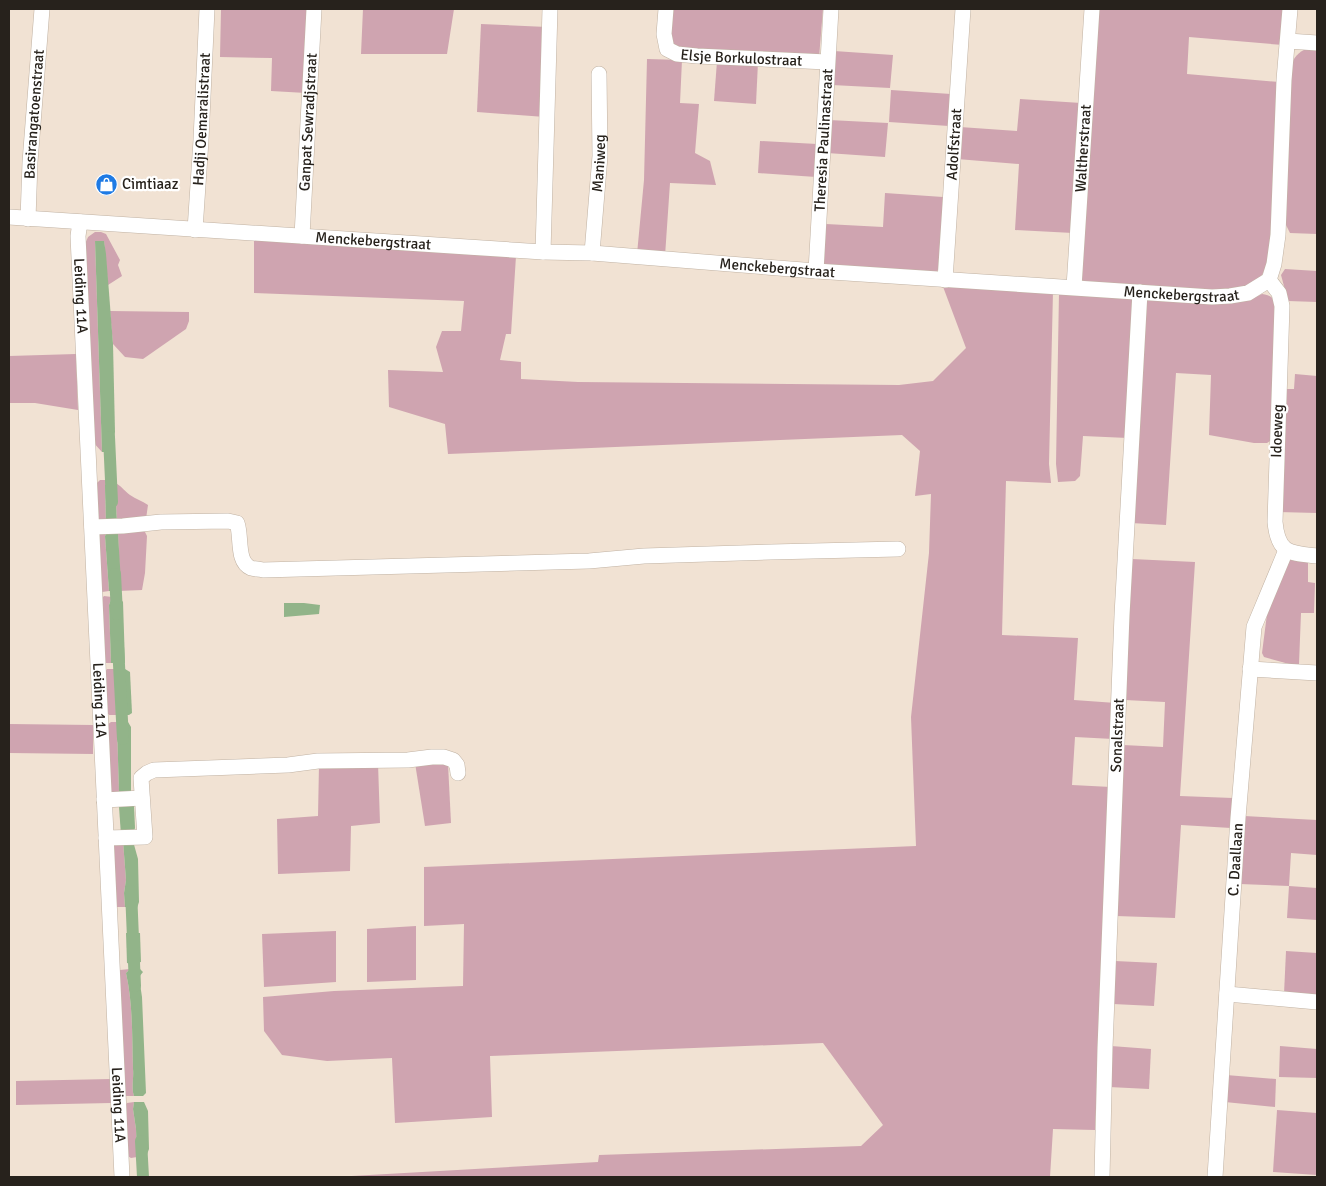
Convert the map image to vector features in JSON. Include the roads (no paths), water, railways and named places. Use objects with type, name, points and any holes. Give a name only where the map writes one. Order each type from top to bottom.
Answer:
[{"type":"street","name":"Basirangatoenstraat","points":[[28,218],[30,162],[42,9]]},
{"type":"street","name":"Hadji Oemaralistraat","points":[[195,230],[207,9]]},
{"type":"street","name":"Ganpat Sewradjstraat","points":[[302,236],[314,9]]},
{"type":"street","points":[[544,252],[550,9]]},
{"type":"street","name":"Elsje Borkulostraat","points":[[666,9],[664,34],[667,49],[677,54],[827,62]]},
{"type":"street","name":"Theresia Paulinastraat","points":[[816,271],[831,9]]},
{"type":"street","name":"Adolfstraat","points":[[945,280],[963,9]]},
{"type":"street","name":"Waltherstraat","points":[[1074,287],[1092,9]]},
{"type":"street","points":[[1269,280],[1274,264],[1278,235],[1290,9]]},
{"type":"street","points":[[1288,41],[1317,43]]},
{"type":"street","name":"Maniweg","points":[[592,253],[600,156],[599,74]]},
{"type":"street","name":"Menckebergstraat","points":[[9,217],[544,252],[592,253],[816,271],[1212,297],[1248,293],[1269,280]]},
{"type":"street","name":"Leiding 11A","points":[[80,222],[78,236],[110,838],[122,1177]]},
{"type":"street","name":"Idoeweg","points":[[1269,280],[1278,293],[1282,306],[1275,522],[1278,540],[1286,550]]},
{"type":"street","name":"Sonalstraat","points":[[1102,1177],[1105,1048],[1122,615],[1140,292]]},
{"type":"street","points":[[94,527],[161,522],[228,521],[237,523],[240,552],[244,563],[251,568],[263,570],[589,561],[644,556],[898,549]]},
{"type":"street","points":[[1286,550],[1297,554],[1317,556]]},
{"type":"street","name":"C. Daallaan","points":[[1215,1177],[1238,818],[1254,627],[1286,550]]},
{"type":"street","points":[[1250,669],[1317,673]]},
{"type":"street","points":[[110,838],[145,837],[136,798],[141,778],[154,770],[288,765],[318,761],[408,760],[444,757],[453,760],[457,765],[458,772]]},
{"type":"street","points":[[107,800],[136,798]]},
{"type":"street","points":[[1227,994],[1317,1002]]},
{"type":"waterway","points":[[109,437],[112,502]]},
{"type":"waterway","points":[[115,574],[117,614]]},
{"type":"waterway","points":[[118,646],[123,739]]},
{"type":"waterway","points":[[131,891],[135,986]]},
{"type":"waterway","points":[[141,1141],[143,1177]]},
{"type":"place","name":"Cimtiaaz","points":[[106,184]]}]
